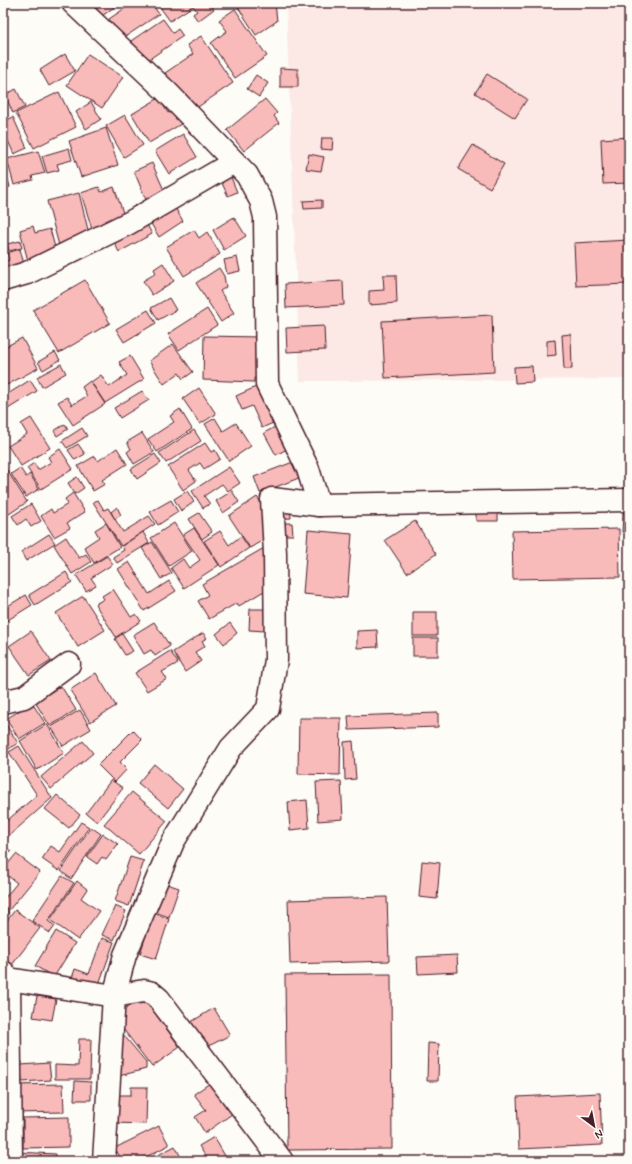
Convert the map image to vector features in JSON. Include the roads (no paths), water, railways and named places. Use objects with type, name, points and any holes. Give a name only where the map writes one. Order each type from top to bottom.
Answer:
[{"type":"street","points":[[73,3],[166,91],[247,175],[261,201],[264,217],[267,384],[308,469],[319,505]]},
{"type":"street","points":[[3,280],[27,273],[129,223],[234,162]]},
{"type":"street","points":[[104,1161],[114,996],[125,955],[173,842],[231,748],[268,709],[276,660],[275,553],[272,499],[319,505],[629,500]]},
{"type":"street","points":[[3,702],[24,697],[69,664]]},
{"type":"street","points":[[11,1161],[6,975],[114,996],[144,991],[152,993],[159,999],[282,1161]]}]
